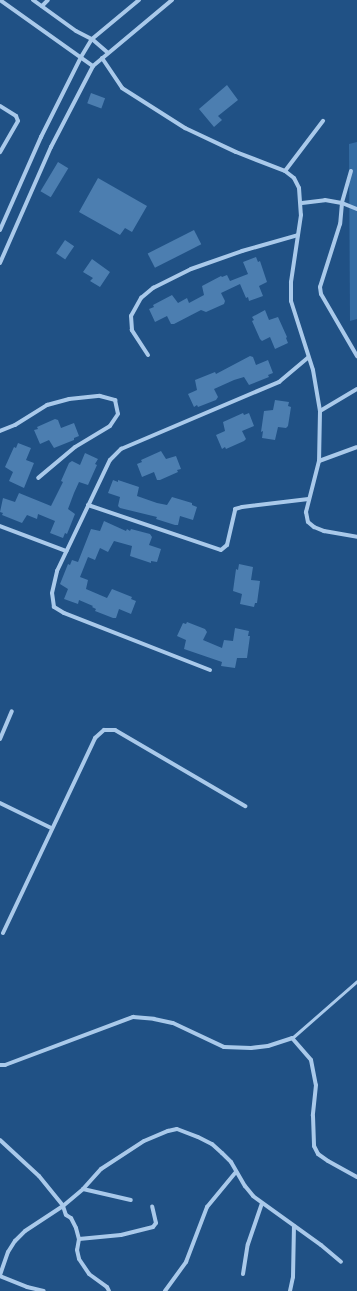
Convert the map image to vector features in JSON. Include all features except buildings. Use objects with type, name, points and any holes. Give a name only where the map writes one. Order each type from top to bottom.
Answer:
[{"type":"street","points":[[0,0],[93,66]]},
{"type":"street","points":[[33,0],[76,31],[92,39],[108,53]]},
{"type":"street","points":[[42,6],[48,0]]},
{"type":"street","points":[[0,230],[41,137],[81,57],[92,39],[139,0]]},
{"type":"street","points":[[0,263],[51,147],[93,66],[172,0]]},
{"type":"street","points":[[102,58],[122,88],[185,128],[236,152],[285,171],[294,178],[299,188],[302,203],[291,282],[291,302],[313,370],[320,411],[319,461],[306,512],[308,522],[314,527],[324,531],[357,537]]},
{"type":"street","points":[[0,106],[16,116],[18,122],[0,152]]},
{"type":"street","points":[[285,171],[323,121]]},
{"type":"street","points":[[352,171],[342,203],[340,224],[320,287],[321,294],[357,356]]},
{"type":"street","points":[[302,203],[324,200],[342,203],[357,209]]},
{"type":"street","points":[[148,355],[132,330],[131,316],[141,298],[153,288],[191,269],[242,251],[298,234]]},
{"type":"street","points":[[210,670],[64,613],[54,607],[52,592],[57,571],[110,460],[121,449],[279,382],[308,358]]},
{"type":"street","points":[[320,411],[357,389]]},
{"type":"street","points":[[0,431],[15,425],[47,405],[69,399],[100,396],[115,400],[118,414],[110,426],[75,447],[38,478]]},
{"type":"street","points":[[319,461],[357,446]]},
{"type":"street","points":[[88,505],[221,550],[227,545],[235,509],[242,506],[310,499]]},
{"type":"street","points":[[0,526],[66,551]]},
{"type":"street","points":[[0,739],[12,711]]},
{"type":"street","points":[[3,933],[51,828],[95,738],[104,730],[115,730],[244,806]]},
{"type":"street","points":[[0,803],[51,828]]},
{"type":"street","points":[[0,1065],[5,1065],[133,1017],[154,1018],[173,1023],[224,1047],[251,1048],[268,1046],[292,1038],[312,1060],[316,1085],[313,1116],[314,1146],[318,1154],[357,1177]]},
{"type":"street","points":[[44,1291],[27,1287],[0,1276],[8,1252],[15,1241],[25,1231],[63,1206],[83,1189],[101,1169],[144,1141],[177,1129],[186,1131],[212,1144],[231,1162],[245,1186],[262,1203],[341,1262]]},
{"type":"street","points":[[0,1140],[39,1176],[63,1206],[66,1214],[76,1228],[79,1239],[77,1250],[79,1259],[89,1274],[107,1287],[109,1291]]},
{"type":"street","points":[[165,1291],[186,1262],[207,1207],[236,1172]]},
{"type":"street","points":[[83,1189],[131,1200]]},
{"type":"street","points":[[243,1274],[248,1244],[262,1203]]},
{"type":"street","points":[[79,1239],[121,1234],[153,1227],[156,1224],[152,1206]]},
{"type":"street","points":[[290,1291],[293,1277],[294,1226]]},
{"type":"lane","points":[[292,1038],[357,982]]},
{"type":"shaded area","points":[[357,142],[357,319],[350,321],[349,144]]}]
